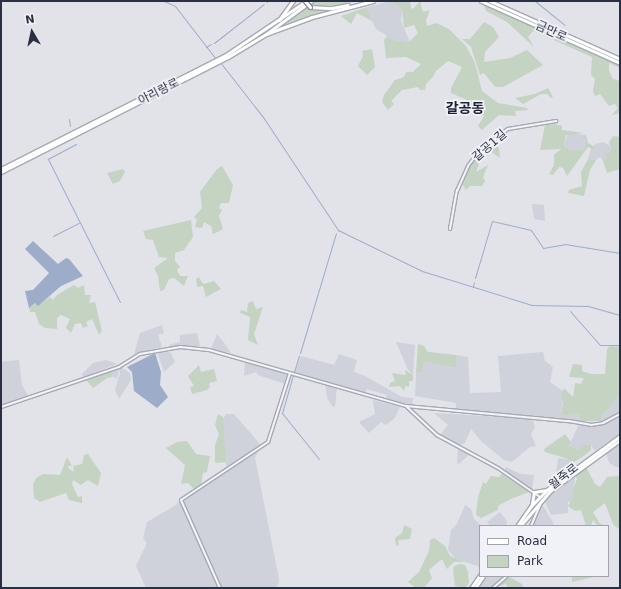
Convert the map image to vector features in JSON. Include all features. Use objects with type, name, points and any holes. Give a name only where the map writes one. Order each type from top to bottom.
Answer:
[{"type":"main road","points":[[279,22],[293,1]]},
{"type":"main road","points":[[306,1],[310,7],[332,8],[371,1]]},
{"type":"main road","name":"아리랑로","points":[[227,56],[279,22],[306,1]]},
{"type":"main road","name":"아리랑로","points":[[1,172],[227,56],[266,34],[311,1]]},
{"type":"main road","points":[[266,34],[312,17],[371,1]]},
{"type":"main road","name":"금만로","points":[[481,1],[620,63]]},
{"type":"main road","name":"금만로","points":[[490,1],[620,59]]},
{"type":"main road","name":"아리랑로","points":[[1,168],[208,66]]},
{"type":"main road","name":"월죽로","points":[[521,525],[547,490],[620,436]]},
{"type":"main road","name":"월죽로","points":[[518,525],[532,505],[540,498],[562,480],[620,440]]},
{"type":"main road","points":[[532,505],[534,492],[547,490]]},
{"type":"main road","points":[[471,588],[479,576]]},
{"type":"main road","points":[[475,588],[482,577]]},
{"type":"street","name":"갈공1길","points":[[450,229],[457,191],[468,166],[477,154],[508,129],[556,121]]},
{"type":"street","points":[[1,407],[119,367],[150,351],[180,347],[201,348],[406,406],[569,420],[591,425],[603,423],[620,414]]},
{"type":"street","points":[[220,588],[181,500],[268,442],[290,372]]},
{"type":"street","points":[[406,406],[437,435],[498,468],[534,492],[540,498],[531,525]]},
{"type":"street","points":[[493,588],[506,577]]},
{"type":"shaded area","points":[[391,1],[402,10],[401,21],[410,42],[394,40],[376,29],[372,21],[367,7]]},
{"type":"shaded area","points":[[568,133],[586,135],[582,137],[586,138],[586,145],[583,150],[571,150],[564,146]]},
{"type":"shaded area","points":[[603,142],[609,145],[611,149],[603,161],[600,157],[596,160],[588,159],[591,148],[593,150],[595,144]]},
{"type":"shaded area","points":[[532,204],[544,205],[545,221],[534,219]]},
{"type":"shaded area","points":[[162,325],[164,333],[158,335],[162,347],[134,354],[140,333]]},
{"type":"shaded area","points":[[197,333],[200,346],[169,347],[169,345],[180,342],[180,335]]},
{"type":"shaded area","points":[[217,334],[225,344],[231,353],[211,349]]},
{"type":"shaded area","points":[[396,342],[415,345],[413,375],[408,370]]},
{"type":"shaded area","points":[[164,350],[171,353],[175,362],[164,372],[157,351]]},
{"type":"shaded area","points":[[543,352],[545,361],[553,367],[550,382],[563,391],[561,416],[579,413],[581,421],[456,410],[456,403],[415,396],[416,373],[422,372],[424,360],[455,368],[456,355],[468,357],[470,393],[501,392],[498,356]]},
{"type":"shaded area","points":[[339,354],[357,360],[354,372],[365,376],[402,397],[413,398],[412,405],[385,399],[387,395],[367,389],[365,393],[337,386],[335,407],[332,406],[327,398],[325,382],[295,373],[301,356],[334,365]]},
{"type":"shaded area","points":[[19,360],[22,385],[29,397],[1,406],[1,362]]},
{"type":"shaded area","points":[[106,360],[117,364],[83,377],[82,374],[93,363]]},
{"type":"shaded area","points":[[245,361],[288,374],[285,384],[258,375],[256,372],[244,376]]},
{"type":"shaded area","points":[[121,367],[130,373],[131,380],[119,399],[115,390],[120,373],[119,370],[117,379],[110,375],[110,370]]},
{"type":"shaded area","points":[[620,393],[620,413],[601,421],[602,414],[608,410]]},
{"type":"shaded area","points":[[373,400],[400,407],[394,419],[386,425],[381,422],[369,433],[359,422],[375,414]]},
{"type":"shaded area","points":[[434,413],[533,419],[535,428],[531,434],[536,446],[530,447],[512,462],[504,460],[481,441],[471,429],[465,443],[457,446],[440,435],[448,425]]},
{"type":"shaded area","points":[[226,414],[234,414],[261,445],[255,458],[279,579],[278,586],[272,588],[146,588],[136,566],[147,543],[143,538],[147,522],[176,505],[180,499],[226,467],[222,421]]},
{"type":"shaded area","points":[[620,416],[620,433],[595,451],[591,445],[580,450],[569,446],[579,424],[598,426]]},
{"type":"shaded area","points":[[620,443],[620,467],[616,467],[609,463],[606,453]]},
{"type":"shaded area","points":[[458,449],[470,454],[459,464],[457,463]]},
{"type":"shaded area","points":[[558,458],[568,459],[571,464],[556,475]]},
{"type":"shaded area","points":[[506,467],[521,474],[534,475],[532,490],[504,471]]},
{"type":"shaded area","points":[[575,474],[574,495],[572,502],[568,502],[568,513],[551,515],[544,500]]},
{"type":"shaded area","points":[[542,504],[554,524],[533,525]]},
{"type":"shaded area","points":[[465,505],[471,509],[474,519],[481,525],[479,525],[479,567],[456,559],[448,550],[451,530],[457,524]]},
{"type":"shaded area","points":[[500,512],[507,521],[506,525],[489,525],[487,522]]},
{"type":"shaded area","points":[[484,577],[503,577],[490,588],[477,588]]},
{"type":"green space","points":[[314,1],[360,1],[325,7],[312,6],[310,4]]},
{"type":"green space","points":[[391,1],[410,1],[411,8],[413,9],[420,1],[423,12],[430,10],[426,20],[427,26],[436,23],[449,29],[466,46],[475,63],[482,91],[498,103],[527,108],[528,110],[515,111],[516,116],[499,115],[482,130],[478,126],[484,116],[465,99],[451,93],[451,88],[462,67],[448,61],[436,71],[426,84],[425,90],[420,90],[418,87],[402,90],[391,101],[394,104],[388,110],[382,102],[384,95],[395,80],[404,77],[406,72],[413,72],[421,64],[406,57],[386,58],[384,40],[387,36],[394,40],[409,42],[418,33],[414,25],[404,28],[402,10]]},
{"type":"green space","points":[[484,5],[620,65],[620,68],[609,63],[609,71],[613,79],[620,81],[620,113],[612,115],[618,108],[615,104],[609,106],[600,94],[595,96],[593,92],[595,79],[591,75],[592,57],[533,31],[528,37],[534,47],[507,22],[486,11]]},
{"type":"green space","points":[[307,6],[315,10],[332,9],[282,25]]},
{"type":"green space","points":[[367,7],[372,21],[357,13],[351,24],[341,16]]},
{"type":"green space","points":[[484,22],[493,27],[499,37],[485,52],[484,62],[510,58],[527,50],[543,65],[503,87],[495,87],[484,73],[480,75],[471,47],[462,39],[470,39]]},
{"type":"green space","points":[[372,49],[375,67],[367,75],[358,66],[363,56],[362,51]]},
{"type":"green space","points":[[548,88],[553,97],[551,98],[547,94],[541,94],[523,104],[515,98],[535,94]]},
{"type":"green space","points":[[555,124],[562,126],[562,130],[584,133],[566,135],[564,146],[571,150],[583,150],[586,145],[586,139],[581,137],[586,135],[588,143],[595,147],[593,150],[588,147],[567,176],[563,168],[559,167],[553,175],[549,174],[554,165],[554,155],[561,149],[540,150],[545,125]]},
{"type":"green space","points":[[613,136],[620,137],[620,169],[607,173],[603,161],[606,157],[604,153],[608,154],[611,149],[609,142]]},
{"type":"green space","points":[[491,144],[499,148],[500,158],[490,151],[487,156],[483,154],[482,151]]},
{"type":"green space","points":[[474,159],[479,164],[476,172],[488,165],[483,177],[485,181],[482,186],[470,186],[466,190],[462,184]]},
{"type":"green space","points":[[588,159],[596,160],[590,170],[584,196],[568,193],[569,190],[582,186],[581,172]]},
{"type":"green space","points":[[222,166],[233,185],[229,203],[221,203],[219,208],[222,210],[219,216],[223,229],[213,234],[211,226],[204,222],[202,228],[195,227],[197,220],[194,217],[202,208],[200,192],[217,169]]},
{"type":"green space","points":[[123,169],[125,172],[120,181],[113,184],[107,173]]},
{"type":"green space","points":[[191,220],[193,237],[184,250],[175,253],[175,261],[180,267],[177,270],[180,276],[188,276],[184,286],[174,278],[169,279],[164,290],[160,291],[158,276],[154,268],[168,258],[159,257],[153,240],[146,239],[143,231]]},
{"type":"green space","points":[[199,277],[203,284],[214,281],[221,289],[206,297],[203,286],[197,287],[196,279]]},
{"type":"green space","points":[[74,285],[78,288],[84,285],[85,295],[91,295],[89,303],[95,302],[102,331],[99,335],[92,319],[86,322],[88,326],[83,328],[81,323],[75,324],[71,333],[66,328],[70,319],[61,315],[57,318],[57,329],[45,328],[39,324],[35,312],[30,312],[29,308],[35,303],[38,305],[50,297],[53,300],[57,295]]},
{"type":"green space","points":[[253,301],[256,309],[263,307],[254,334],[258,345],[248,340],[250,317],[240,313],[241,310],[247,312],[248,303]]},
{"type":"green space","points":[[418,344],[424,346],[428,352],[456,355],[456,368],[424,361],[422,372],[416,373]]},
{"type":"green space","points":[[610,346],[620,347],[620,393],[608,410],[602,414],[601,421],[581,421],[579,413],[561,416],[563,402],[561,398],[564,388],[573,397],[575,383],[581,384],[584,378],[569,377],[573,364],[582,365],[582,371],[591,374],[605,374],[607,349]]},
{"type":"green space","points":[[199,365],[201,372],[214,369],[217,381],[209,383],[210,387],[207,390],[192,394],[190,387],[194,386],[188,376]]},
{"type":"green space","points":[[405,370],[413,375],[413,381],[409,381],[409,387],[405,386],[404,391],[400,386],[389,387],[390,383],[395,381],[392,373],[406,375]]},
{"type":"green space","points":[[110,372],[113,377],[107,378],[93,388],[86,380]]},
{"type":"green space","points":[[218,414],[223,417],[226,462],[217,463],[215,462],[215,445],[219,434],[215,425]]},
{"type":"green space","points":[[565,434],[571,442],[569,446],[580,450],[584,445],[591,445],[591,450],[571,464],[568,459],[545,452],[544,449]]},
{"type":"green space","points":[[187,441],[196,454],[210,456],[207,472],[203,473],[201,485],[194,489],[188,483],[181,484],[185,465],[166,448],[177,442]]},
{"type":"green space","points":[[88,454],[101,473],[98,486],[88,480],[81,485],[73,480],[72,484],[78,497],[82,496],[82,503],[69,500],[66,493],[40,502],[34,498],[33,485],[36,478],[43,474],[60,475],[67,457],[72,466],[68,466],[69,469],[74,472],[73,466],[82,464],[84,455]]},
{"type":"green space","points":[[586,467],[595,484],[600,487],[607,477],[620,476],[620,530],[613,524],[605,503],[593,512],[600,524],[604,525],[597,525],[593,520],[591,525],[586,525],[581,510],[575,511],[568,506],[574,495],[572,492],[577,479],[575,474]]},
{"type":"green space","points":[[502,474],[529,492],[498,506],[498,510],[481,518],[476,515],[478,497],[483,482],[486,484],[491,476],[499,477]]},
{"type":"green space","points":[[404,525],[412,529],[410,539],[398,540],[399,546],[396,545],[395,538],[402,533]]},
{"type":"green space","points":[[434,538],[445,546],[450,556],[464,562],[454,562],[447,569],[442,559],[429,570],[432,578],[424,588],[416,588],[408,582],[419,572],[429,551],[430,540]]},
{"type":"green space","points":[[460,564],[465,565],[468,572],[469,583],[465,588],[455,586],[453,570],[454,566]]},
{"type":"green space","points":[[507,577],[510,577],[522,584],[523,588],[508,588],[506,584],[494,588]]},
{"type":"green space","points":[[572,577],[594,577],[572,582]]},
{"type":"water","points":[[33,241],[58,264],[66,258],[69,259],[83,276],[61,286],[38,306],[35,303],[29,308],[25,291],[33,290],[49,273],[25,249]]},
{"type":"water","points":[[155,353],[161,372],[160,385],[168,397],[157,408],[134,391],[132,372],[127,367]]},
{"type":"waterway","points":[[164,1],[175,6],[216,59]]},
{"type":"waterway","points":[[535,1],[565,25]]},
{"type":"waterway","points":[[214,43],[264,4]]},
{"type":"waterway","points":[[206,47],[211,44]]},
{"type":"waterway","points":[[220,62],[263,117],[338,230],[422,271],[532,305],[588,306],[620,315]]},
{"type":"waterway","points":[[69,119],[70,126]]},
{"type":"waterway","points":[[76,144],[48,159],[120,302]]},
{"type":"waterway","points":[[475,278],[492,221],[531,230],[543,248],[565,244],[620,253]]},
{"type":"waterway","points":[[53,236],[79,223]]},
{"type":"waterway","points":[[300,353],[336,233]]},
{"type":"waterway","points":[[473,287],[474,282]]},
{"type":"waterway","points":[[570,311],[600,345],[620,345]]},
{"type":"waterway","points":[[294,372],[299,356]]},
{"type":"waterway","points":[[293,375],[282,413],[319,459]]},
{"type":"district","name":"갈공동","points":[[465,108]]}]
